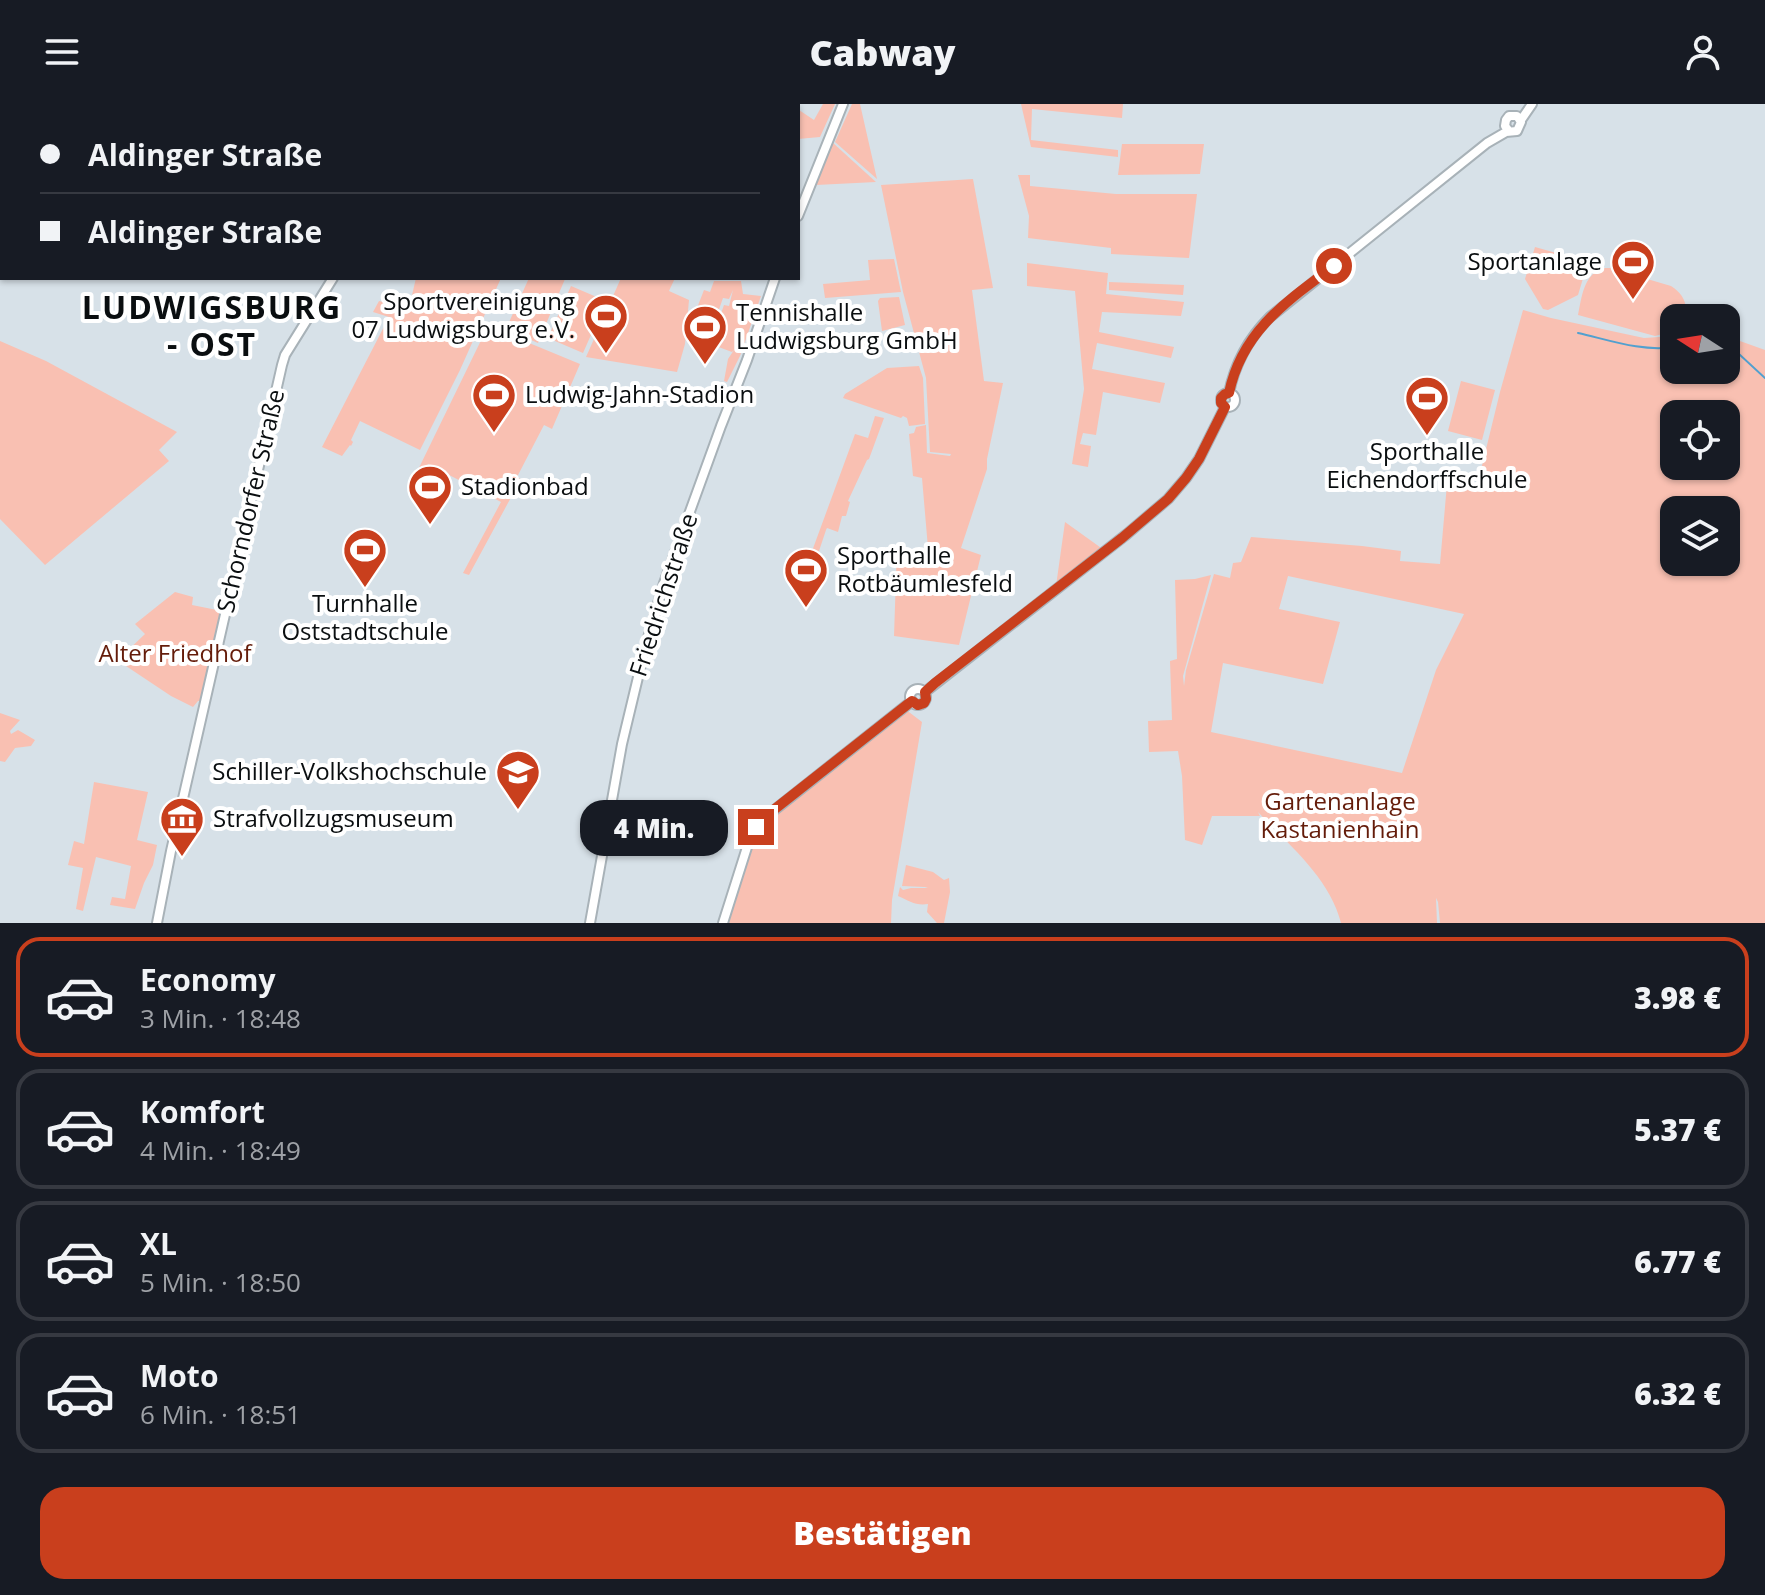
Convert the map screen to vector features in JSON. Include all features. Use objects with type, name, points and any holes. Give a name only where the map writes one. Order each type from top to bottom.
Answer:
[{"type":"main road","points":[[800,211],[843,104]]},
{"type":"main road","points":[[1507,128],[1507,117],[1518,118],[1532,105]]},
{"type":"main road","points":[[1507,128],[1515,132],[1519,129],[1518,118]]},
{"type":"main road","points":[[723,923],[745,850],[763,819],[912,701],[918,705],[924,703],[925,692],[1168,499],[1199,459],[1225,407],[1221,398],[1229,393],[1243,352],[1259,329],[1507,128]]},
{"type":"main road","name":"Schorndorfer Straße","points":[[157,923],[282,365],[285,355],[332,280]]},
{"type":"main road","name":"Friedrichstraße","points":[[590,923],[622,744],[647,640],[664,583],[774,280]]},
{"type":"green space","points":[[823,104],[835,104],[820,137],[800,139],[800,111],[814,120]]},
{"type":"green space","points":[[852,104],[860,104],[877,179],[835,142]]},
{"type":"green space","points":[[1021,104],[1123,104],[1122,118],[1032,109],[1031,140],[1118,150],[1118,157],[1031,147]]},
{"type":"green space","points":[[832,142],[876,182],[816,185]]},
{"type":"green space","points":[[1122,144],[1204,144],[1200,174],[1118,175]]},
{"type":"green space","points":[[1018,175],[1030,175],[1030,186],[1116,194],[1197,194],[1189,258],[1111,254],[1111,248],[1028,238],[1029,216]]},
{"type":"green space","points":[[973,179],[993,288],[972,290],[984,381],[1003,383],[987,469],[961,548],[981,555],[959,645],[894,636],[897,546],[918,552],[928,548],[922,478],[913,476],[909,434],[914,433],[916,427],[926,425],[927,453],[951,454],[930,452],[926,378],[903,292],[881,185]]},
{"type":"green space","points":[[1535,247],[1588,262],[1578,295],[1548,310],[1543,309],[1525,279]]},
{"type":"green space","points":[[894,259],[901,292],[825,298],[823,284],[870,280],[868,260]]},
{"type":"green space","points":[[1027,263],[1108,273],[1106,294],[1184,302],[1181,316],[1102,312],[1099,332],[1174,347],[1171,358],[1097,343],[1092,369],[1165,383],[1160,403],[1103,392],[1096,435],[1083,433],[1080,444],[1091,446],[1088,467],[1072,464],[1084,389],[1075,291],[1027,286]]},
{"type":"green space","name":"Sportanlage","points":[[1610,268],[1671,286],[1679,292],[1685,304],[1660,304],[1660,335],[1655,336],[1578,315],[1582,294],[1595,272]]},
{"type":"green space","points":[[416,280],[500,280],[420,450],[360,421],[351,446],[342,456],[322,447],[389,317],[373,312],[379,301],[409,308]]},
{"type":"green space","points":[[528,280],[565,280],[538,343],[506,329]]},
{"type":"green space","points":[[620,280],[674,280],[669,291],[689,300],[685,344],[677,372],[586,357]]},
{"type":"green space","points":[[714,281],[741,281],[743,294],[761,296],[740,356],[727,382],[724,381],[728,359],[734,350],[732,352],[713,345],[711,349],[692,342],[696,332],[715,339],[720,326],[724,328],[726,322],[719,319],[724,305],[729,306],[733,290],[729,299],[723,298],[717,315],[697,308],[704,290],[710,292]]},
{"type":"green space","points":[[1109,282],[1184,285],[1183,295],[1109,290]]},
{"type":"green space","points":[[571,286],[606,301],[583,353],[548,338]]},
{"type":"green space","points":[[899,297],[905,325],[882,331],[878,301],[880,298]]},
{"type":"green space","name":"Gartenanlage Kastanienhain","points":[[1523,310],[1644,338],[1660,337],[1660,384],[1740,384],[1740,341],[1765,350],[1765,923],[1440,923],[1436,898],[1437,923],[1341,923],[1328,891],[1318,877],[1258,812],[1260,816],[1212,816],[1202,845],[1185,840],[1178,751],[1149,752],[1148,721],[1172,720],[1170,661],[1177,659],[1175,580],[1211,575],[1183,676],[1184,686],[1214,574],[1230,578],[1233,563],[1241,562],[1251,537],[1401,551],[1400,561],[1440,564],[1447,484],[1477,486]],"holes":[[[1288,576],[1464,614],[1436,670],[1402,773],[1211,732],[1223,663],[1323,684],[1340,622],[1279,609]]]},
{"type":"green space","points":[[488,326],[580,364],[552,429],[544,425],[517,477],[527,483],[522,492],[509,486],[515,490],[469,575],[463,573],[501,502],[428,464],[420,478],[415,476]]},
{"type":"green space","points":[[0,341],[46,361],[177,432],[159,450],[169,461],[45,565],[0,519]]},
{"type":"green space","points":[[919,366],[923,378],[925,424],[909,426],[907,418],[903,416],[901,418],[843,398],[887,368]]},
{"type":"green space","points":[[1461,381],[1495,390],[1482,440],[1448,431]]},
{"type":"green space","points":[[875,416],[884,418],[869,459],[848,501],[846,516],[842,516],[838,532],[827,528],[811,575],[804,573],[855,434],[868,438]]},
{"type":"green space","points":[[1065,522],[1104,550],[1056,586]]},
{"type":"green space","name":"Alter Friedhof","points":[[175,592],[193,597],[192,605],[222,611],[202,701],[193,707],[105,652],[110,648],[123,655],[145,634],[135,624]]},
{"type":"green space","points":[[905,709],[922,722],[892,900],[891,923],[727,923],[755,841],[761,830],[767,839],[774,835],[767,821]]},
{"type":"green space","points":[[0,713],[20,720],[10,731],[11,734],[18,730],[35,740],[31,746],[15,748],[5,762],[0,761]]},
{"type":"green space","points":[[94,782],[148,792],[137,840],[157,845],[153,865],[135,909],[110,905],[112,897],[125,899],[131,866],[96,857],[83,911],[76,909],[83,868],[68,865],[74,841],[84,844]]},
{"type":"green space","points":[[906,865],[933,872],[944,880],[949,878],[950,892],[944,923],[937,923],[927,912],[928,904],[916,904],[898,896],[900,887],[903,890],[928,888],[902,886]]},
{"type":"waterway","points":[[1578,333],[1638,347],[1660,348]]},
{"type":"waterway","points":[[1740,355],[1765,378]]},
{"type":"place","name":"Sportanlage","points":[[1633,301]]},
{"type":"place","name":"Sportvereinigung 07 Ludwigsburg e.V.","points":[[606,355]]},
{"type":"place","name":"Tennishalle Ludwigsburg GmbH","points":[[705,366]]},
{"type":"place","name":"Ludwig-Jahn-Stadion","points":[[494,434]]},
{"type":"place","name":"Sporthalle Eichendorffschule","points":[[1427,437]]},
{"type":"place","name":"Stadionbad","points":[[430,526]]},
{"type":"place","name":"Turnhalle Oststadtschule","points":[[365,589]]},
{"type":"place","name":"Sporthalle Rotbäumlesfeld","points":[[806,609]]},
{"type":"place","name":"Schiller-Volkshochschule","points":[[518,811]]},
{"type":"place","name":"Strafvollzugsmuseum","points":[[182,858]]},
{"type":"district","name":"LUDWIGSBURG - OST","points":[[212,326]]},
{"type":"route","points":[[756,827],[912,701],[918,705],[924,703],[925,692],[935,683],[1155,512],[1199,459],[1225,407],[1221,398],[1229,393],[1236,366],[1249,342],[1270,317],[1334,266]]}]
